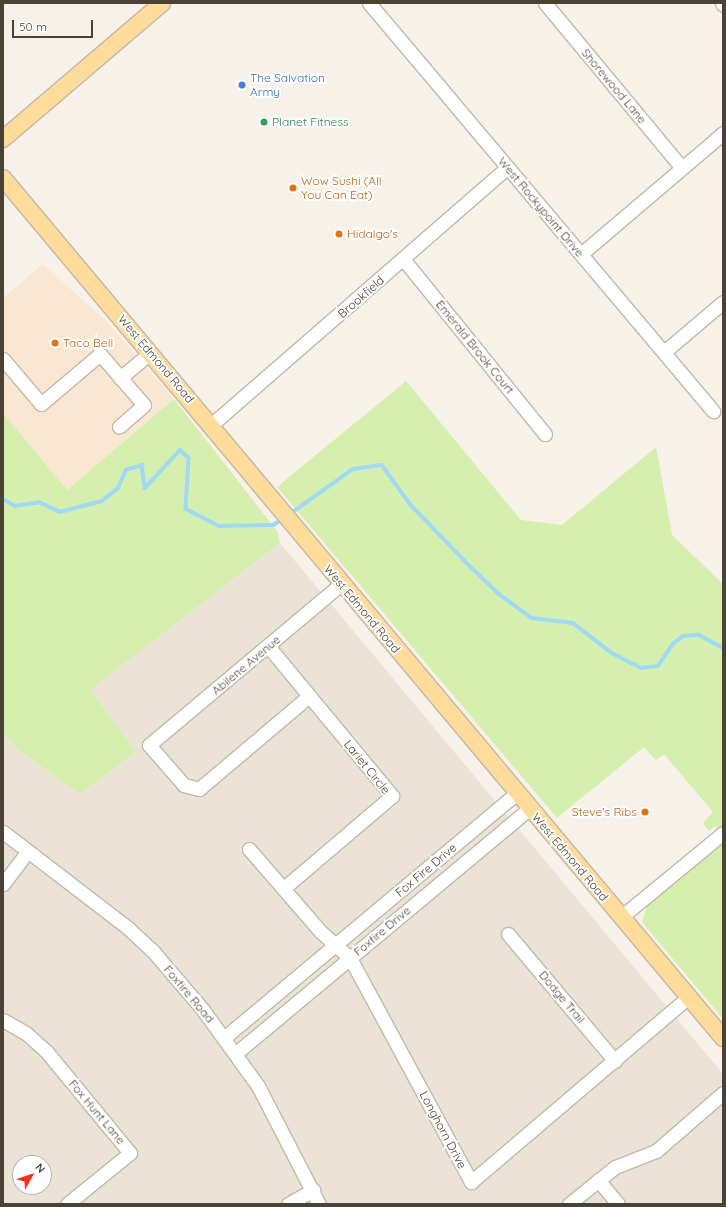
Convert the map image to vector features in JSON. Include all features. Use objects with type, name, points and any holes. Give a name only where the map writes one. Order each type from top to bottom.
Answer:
[{"type":"main road","points":[[3,139],[162,3]]},
{"type":"main road","name":"West Edmond Road","points":[[3,178],[211,425],[516,794],[723,1038]]},
{"type":"street","name":"West Rockypoint Drive","points":[[369,3],[713,411]]},
{"type":"street","name":"Shorewood Lane","points":[[545,3],[682,168]]},
{"type":"street","points":[[581,254],[723,133]]},
{"type":"street","name":"Brookfield","points":[[211,425],[404,260],[508,167]]},
{"type":"street","name":"Emerald Brook Court","points":[[404,260],[545,434]]},
{"type":"street","points":[[664,352],[723,302]]},
{"type":"street","points":[[120,378],[150,353]]},
{"type":"street","points":[[3,359],[41,404],[100,354],[144,405],[119,427]]},
{"type":"street","name":"Abilene Avenue","points":[[309,696],[199,789],[184,785],[149,744],[341,584]]},
{"type":"street","name":"Lariet Circle","points":[[268,646],[392,796],[284,888]]},
{"type":"street","name":"Fox Fire Drive","points":[[336,945],[516,794]]},
{"type":"street","name":"Foxfire Drive","points":[[236,1053],[529,809]]},
{"type":"street","name":"Foxfire Road","points":[[3,832],[108,911],[142,941],[225,1037],[258,1086],[319,1204]]},
{"type":"street","points":[[621,918],[723,833]]},
{"type":"street","name":"Longhorn Drive","points":[[250,849],[321,932],[350,958],[471,1182],[615,1061],[688,997]]},
{"type":"street","points":[[3,884],[28,851]]},
{"type":"street","name":"Dodge Trail","points":[[508,934],[615,1061]]},
{"type":"street","name":"Foxfire Drive","points":[[225,1037],[336,945]]},
{"type":"street","name":"Fox Hunt Lane","points":[[3,1020],[27,1034],[46,1051],[130,1153],[68,1204]]},
{"type":"street","points":[[569,1204],[615,1168],[656,1151],[723,1093]]},
{"type":"street","points":[[598,1180],[618,1204]]},
{"type":"street","points":[[288,1204],[312,1190]]},
{"type":"shaded area","points":[[43,264],[108,323],[174,399],[67,490],[3,413],[3,298]]},
{"type":"shaded area","points":[[280,543],[723,1074],[723,1204],[3,1204],[3,732],[16,748],[80,794],[136,752],[90,690]]},
{"type":"green space","points":[[406,381],[521,520],[562,525],[656,447],[672,535],[723,584],[723,836],[715,826],[709,831],[703,823],[713,812],[664,754],[656,760],[644,747],[557,818],[277,487]]},
{"type":"green space","points":[[174,399],[277,531],[280,543],[90,690],[136,752],[80,794],[16,748],[3,732],[3,413],[67,490]]},
{"type":"green space","points":[[723,843],[723,1019],[642,922],[648,903]]},
{"type":"waterway","points":[[3,499],[15,506],[39,502],[60,512],[102,501],[118,488],[126,470],[142,465],[145,488],[180,450],[189,458],[186,509],[219,526],[273,525],[283,519]]},
{"type":"waterway","points":[[290,514],[353,469],[382,465],[411,505],[470,566],[499,594],[532,618],[573,623],[612,653],[641,668],[658,666],[673,644],[683,636],[699,635],[723,648]]},
{"type":"place","name":"The Salvation Army","points":[[242,85]]},
{"type":"place","name":"Planet Fitness","points":[[264,122]]},
{"type":"place","name":"Wow Sushi (All You Can Eat)","points":[[293,188]]},
{"type":"place","name":"Hidalgo's","points":[[339,234]]},
{"type":"place","name":"Taco Bell","points":[[55,343]]},
{"type":"place","name":"Steve's Ribs","points":[[645,812]]}]
